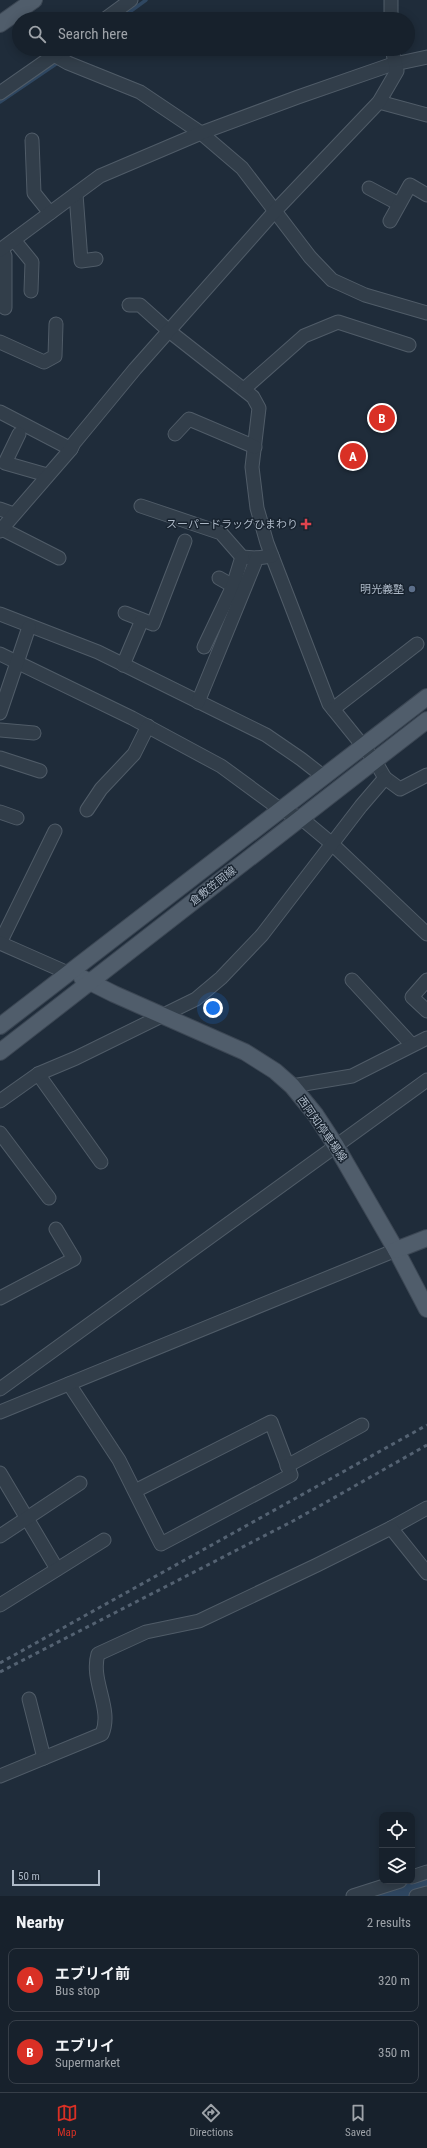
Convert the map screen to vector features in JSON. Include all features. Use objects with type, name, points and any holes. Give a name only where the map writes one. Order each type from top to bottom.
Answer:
[{"type":"main road","points":[[17,12],[34,0]]},
{"type":"main road","points":[[0,24],[12,16]]},
{"type":"main road","name":"倉敷笠岡線","points":[[0,1026],[427,697]]},
{"type":"main road","name":"倉敷笠岡線","points":[[0,1052],[427,720]]},
{"type":"main road","name":"西阿知停車場線","points":[[68,973],[92,981],[114,994],[164,1015],[259,1060],[292,1086],[315,1114],[336,1146],[396,1250],[427,1309]]},
{"type":"main road","points":[[396,1250],[427,1238]]},
{"type":"street","points":[[115,12],[131,0]]},
{"type":"street","points":[[391,12],[392,0]]},
{"type":"street","points":[[0,93],[60,56],[140,92],[201,133],[242,168],[310,258],[332,280],[365,295],[424,310]]},
{"type":"street","points":[[59,558],[1,530],[48,475],[68,447],[167,330],[273,209],[379,102],[395,77],[397,65],[394,56]]},
{"type":"street","points":[[5,308],[5,256],[1,250],[100,176],[201,133],[298,97],[390,65],[397,65],[427,57]]},
{"type":"street","points":[[379,102],[427,115]]},
{"type":"street","points":[[32,140],[34,193],[50,213]]},
{"type":"street","points":[[390,221],[410,185],[427,195]]},
{"type":"street","points":[[369,188],[400,204]]},
{"type":"street","points":[[76,194],[81,261],[96,259]]},
{"type":"street","points":[[14,240],[32,262],[31,291]]},
{"type":"street","points":[[129,305],[140,305],[167,330],[244,389],[253,397],[260,408],[252,467],[257,508],[272,556],[333,709],[374,761],[385,778],[400,788],[426,776]]},
{"type":"street","points":[[244,389],[304,336],[338,322],[409,345]]},
{"type":"street","points":[[0,342],[44,362],[55,356],[56,324]]},
{"type":"street","points":[[0,412],[68,447]]},
{"type":"street","points":[[175,434],[189,419],[255,447]]},
{"type":"street","points":[[19,434],[5,463],[48,475]]},
{"type":"street","points":[[141,506],[221,533],[242,557],[257,558],[272,556]]},
{"type":"street","points":[[0,509],[14,514]]},
{"type":"street","points":[[125,613],[154,624],[185,541]]},
{"type":"street","points":[[204,647],[233,586],[242,557]]},
{"type":"street","points":[[198,702],[257,558]]},
{"type":"street","points":[[220,578],[233,586]]},
{"type":"street","points":[[0,614],[29,627],[98,652],[266,735],[324,777]]},
{"type":"street","points":[[123,664],[142,620]]},
{"type":"street","points":[[0,713],[29,627]]},
{"type":"street","points":[[333,709],[417,644]]},
{"type":"street","points":[[0,654],[148,726],[221,766],[281,810],[301,818],[427,934]]},
{"type":"street","points":[[87,810],[101,789],[134,754],[148,726]]},
{"type":"street","points":[[0,730],[34,733]]},
{"type":"street","points":[[0,758],[40,771]]},
{"type":"street","points":[[0,1101],[38,1074],[76,1058],[196,999],[221,978],[279,916],[331,844],[385,778]]},
{"type":"street","points":[[0,812],[17,818]]},
{"type":"street","points":[[55,831],[0,943],[68,973]]},
{"type":"street","points":[[352,980],[412,1045]]},
{"type":"street","points":[[427,980],[412,996],[427,1011]]},
{"type":"street","points":[[292,1086],[352,1076],[427,1038]]},
{"type":"street","points":[[38,1074],[101,1162]]},
{"type":"street","points":[[0,1389],[427,1080]]},
{"type":"street","points":[[0,1133],[49,1198]]},
{"type":"street","points":[[0,1298],[74,1259],[56,1229]]},
{"type":"street","points":[[0,1412],[396,1250]]},
{"type":"street","points":[[69,1384],[119,1460],[161,1544],[291,1475],[271,1422],[135,1491]]},
{"type":"street","points":[[287,1466],[362,1425]]},
{"type":"street","points":[[0,1473],[57,1569]]},
{"type":"street","points":[[0,1536],[80,1483]]},
{"type":"street","points":[[0,1776],[102,1734],[106,1724],[95,1665],[98,1654],[146,1632],[200,1621],[317,1565],[427,1508]]},
{"type":"street","points":[[391,1528],[427,1573]]},
{"type":"street","points":[[0,1605],[104,1540]]},
{"type":"street","points":[[29,1699],[44,1758]]},
{"type":"street","points":[[415,1876],[427,1872]]},
{"type":"street","points":[[353,1896],[391,1884]]},
{"type":"street","points":[[416,1896],[427,1893]]},
{"type":"waterway","points":[[130,12],[146,0]]},
{"type":"waterway","points":[[0,102],[59,62]]},
{"type":"waterway","points":[[382,1896],[427,1882]]},
{"type":"railway","points":[[0,1663],[427,1425]]},
{"type":"railway","points":[[0,1672],[293,1521],[427,1445]]},
{"type":"place","name":"エブリイ","points":[[382,418]]},
{"type":"place","name":"エブリイ前","points":[[353,456]]},
{"type":"place","name":"スーパードラッグひまわり","points":[[306,524]]},
{"type":"place","name":"明光義塾","points":[[412,589]]}]
